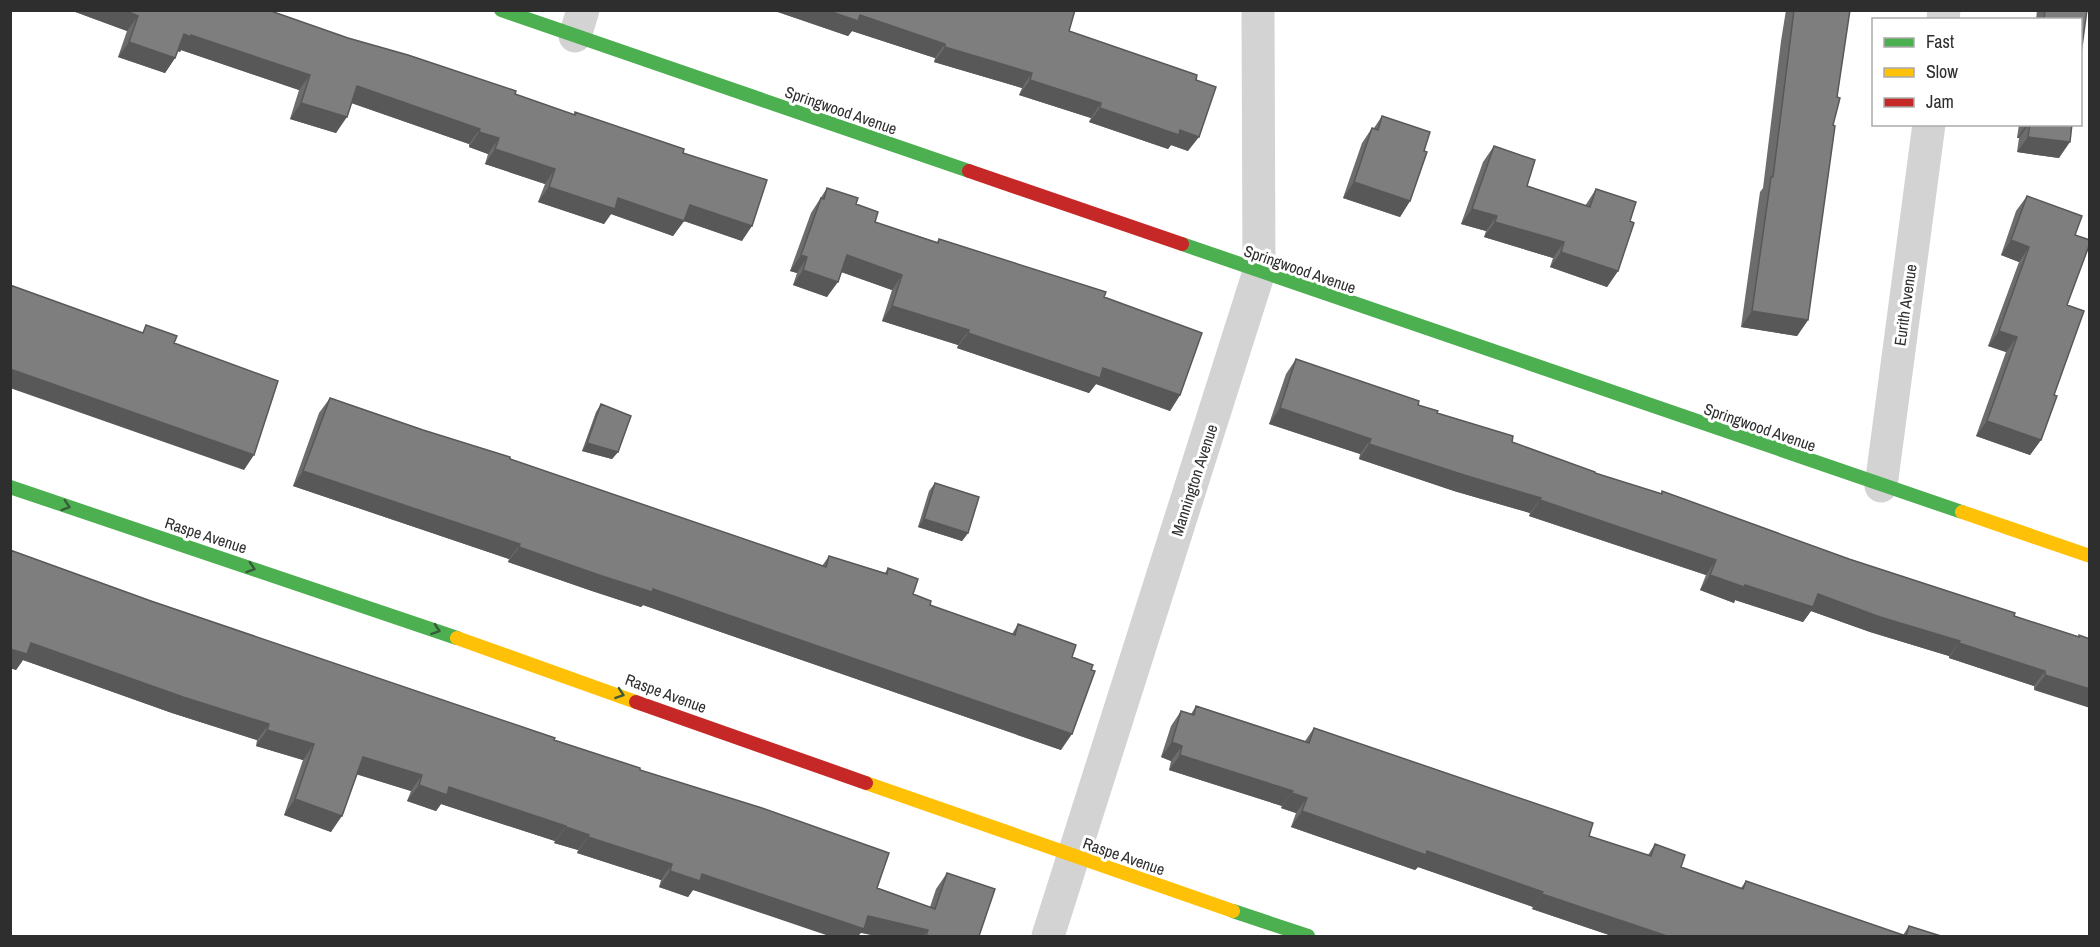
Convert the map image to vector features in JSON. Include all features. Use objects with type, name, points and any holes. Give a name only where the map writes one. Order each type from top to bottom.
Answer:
[{"type":"street","name":"Springwood Avenue","points":[[501,10],[579,23],[1259,273],[2090,556]]},
{"type":"street","name":"Mannington Avenue","points":[[1048,936],[1259,273],[1258,10]]},
{"type":"street","name":"Eurith Avenue","points":[[1881,486],[1929,126]]},
{"type":"street","name":"Raspe Avenue","points":[[10,488],[372,608],[1075,857],[1308,936]]},
{"type":"building","points":[[124,10],[268,10],[516,91],[515,94],[684,149],[683,153],[767,180],[752,226],[690,205],[684,221],[618,198],[615,209],[549,187],[555,169],[495,149],[499,138],[479,132],[480,129],[357,86],[347,117],[301,103],[310,75],[191,35],[191,37],[184,34],[175,58],[129,42],[138,16]]},
{"type":"building","points":[[826,10],[1075,10],[1069,31],[1197,75],[1196,80],[1216,87],[1199,137],[1180,130],[1179,135],[1100,108],[1101,103],[1030,80],[1032,73],[945,47],[945,44],[860,15],[858,21]]},
{"type":"building","points":[[1794,10],[1850,10],[1837,97],[1840,98],[1833,125],[1835,126],[1808,320],[1752,311],[1771,177],[1773,177]]},
{"type":"building","points":[[2045,10],[2087,10],[2082,46],[2082,18],[2044,18]]},
{"type":"building","points":[[1382,116],[1430,132],[1424,151],[1427,152],[1410,201],[1354,182],[1372,128],[1378,130]]},
{"type":"building","points":[[2030,126],[2072,126],[2070,142],[2028,137]]},
{"type":"building","points":[[1494,146],[1535,160],[1527,186],[1590,207],[1596,189],[1636,202],[1630,221],[1634,223],[1618,271],[1561,252],[1564,242],[1495,222],[1497,216],[1472,209]]},
{"type":"building","points":[[827,188],[858,198],[856,204],[878,212],[875,222],[938,243],[939,239],[1106,292],[1104,297],[1202,333],[1180,395],[1103,368],[1100,378],[968,333],[969,330],[892,306],[902,275],[847,255],[838,282],[803,270],[807,257],[801,255],[821,198],[824,199]]},
{"type":"building","points":[[2027,196],[2082,216],[2075,235],[2090,240],[2067,305],[2084,311],[2054,395],[2057,396],[2041,440],[1987,421],[2017,337],[1999,331],[2029,247],[2011,240]]},
{"type":"building","points":[[10,285],[143,333],[146,325],[177,336],[174,343],[278,381],[254,455],[10,369]]},
{"type":"building","points":[[1296,359],[1419,401],[1418,405],[1438,411],[1437,413],[1513,436],[1512,442],[1595,473],[1662,494],[1662,491],[1849,559],[2015,613],[2014,616],[2090,639],[2090,689],[2045,675],[2045,671],[1959,643],[1960,641],[1880,617],[1818,594],[1813,607],[1745,585],[1744,587],[1710,575],[1716,560],[1540,500],[1541,498],[1369,444],[1371,439],[1280,408]]},
{"type":"building","points":[[330,398],[510,457],[510,459],[826,567],[829,556],[887,574],[888,568],[918,579],[913,594],[931,601],[930,605],[1015,635],[1018,624],[1076,645],[1072,657],[1093,665],[1091,670],[1095,671],[1072,734],[653,589],[652,592],[602,576],[519,547],[520,544],[303,471]]},
{"type":"building","points":[[601,404],[631,416],[618,452],[587,443]]},
{"type":"building","points":[[935,483],[979,497],[968,533],[924,519]]},
{"type":"building","points":[[10,550],[151,601],[555,738],[554,740],[640,768],[640,770],[762,808],[889,853],[877,888],[935,909],[947,873],[995,889],[979,936],[926,936],[928,930],[868,916],[864,929],[702,874],[700,881],[670,871],[672,864],[588,837],[589,835],[566,826],[449,787],[447,795],[419,785],[422,775],[363,757],[342,816],[295,799],[314,744],[267,730],[269,724],[183,697],[31,643],[27,654],[10,649]]},
{"type":"building","points":[[1196,706],[1309,743],[1314,728],[1593,823],[1589,836],[1651,856],[1655,844],[1685,855],[1681,867],[1743,889],[1746,881],[1906,936],[1667,936],[1542,894],[1543,892],[1427,851],[1426,855],[1302,811],[1307,798],[1292,793],[1293,791],[1180,755],[1182,746],[1172,742],[1181,711],[1194,715]]},
{"type":"building","points":[[1909,926],[1941,936],[1906,936]]},
{"type":"traffic: fast","points":[[501,10],[969,171]]},
{"type":"traffic: fast","points":[[1182,244],[1962,512]]},
{"type":"traffic: fast","points":[[10,487],[457,638]]},
{"type":"traffic: fast","points":[[1233,911],[1308,936]]},
{"type":"traffic: slow","points":[[1962,512],[2090,556]]},
{"type":"traffic: slow","points":[[457,638],[636,702]]},
{"type":"traffic: slow","points":[[866,783],[1233,911]]},
{"type":"traffic: jam","points":[[969,171],[1182,244]]},
{"type":"traffic: jam","points":[[636,702],[866,783]]}]
